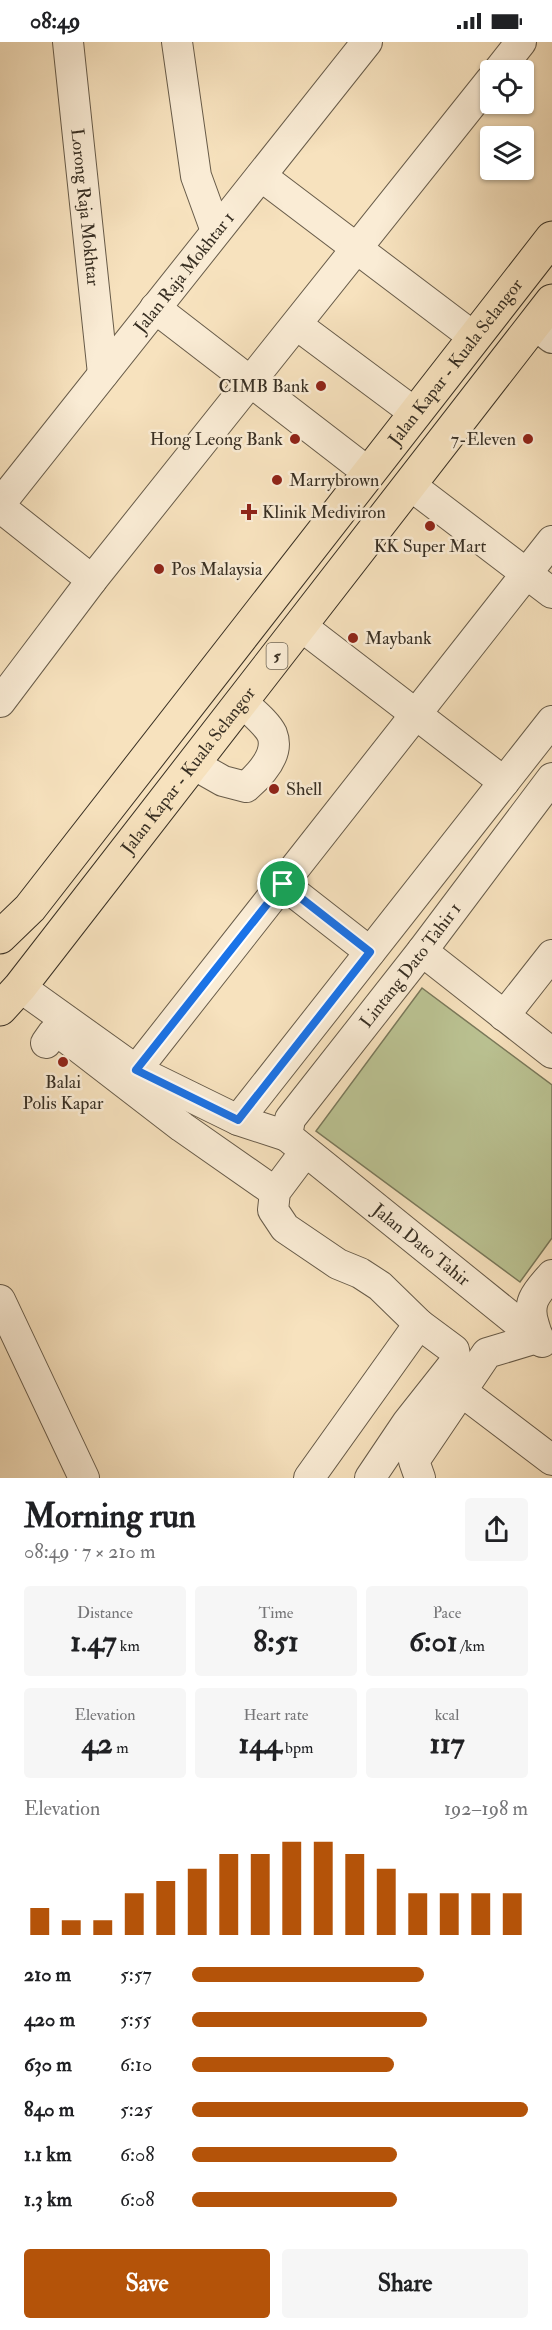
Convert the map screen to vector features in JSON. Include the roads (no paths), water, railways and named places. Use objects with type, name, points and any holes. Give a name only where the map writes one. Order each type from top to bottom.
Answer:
[{"type":"highway","name":"Jalan Kapar - Kuala Selangor","points":[[0,937],[30,908],[552,238]]},
{"type":"highway","name":"Jalan Kapar - Kuala Selangor","points":[[10,998],[410,485],[546,321]]},
{"type":"street","name":"Lorong Raja Mokhtar","points":[[68,42],[103,375]]},
{"type":"street","points":[[177,42],[196,176],[216,231]]},
{"type":"street","name":"Jalan Raja Mokhtar 1","points":[[0,505],[367,42]]},
{"type":"street","points":[[507,60],[521,42]]},
{"type":"street","points":[[0,702],[92,580],[480,94]]},
{"type":"street","points":[[261,176],[475,338]]},
{"type":"street","points":[[155,309],[369,472]]},
{"type":"street","points":[[297,325],[415,413]]},
{"type":"street","points":[[410,485],[552,593]]},
{"type":"street","points":[[0,505],[92,580]]},
{"type":"street","points":[[136,1070],[552,541]]},
{"type":"street","points":[[301,626],[504,782]]},
{"type":"street","points":[[192,764],[235,786],[246,787],[258,777],[275,745],[271,732],[242,702]]},
{"type":"street","points":[[238,1120],[552,721]]},
{"type":"street","name":"Lintang Dato Tahir 1","points":[[275,1192],[296,1144],[290,1119],[422,951],[552,778]]},
{"type":"street","points":[[283,884],[370,952]]},
{"type":"street","points":[[422,951],[552,1053]]},
{"type":"street","points":[[504,1016],[552,955]]},
{"type":"street","points":[[10,998],[136,1070],[238,1120],[296,1144]]},
{"type":"street","points":[[46,1043],[53,1033],[64,1036],[182,1127],[275,1192],[273,1210],[285,1228],[338,1264],[360,1273],[380,1286],[419,1324],[454,1350],[456,1361],[407,1423],[370,1478]]},
{"type":"street","name":"Jalan Dato Tahir","points":[[296,1144],[545,1343]]},
{"type":"street","points":[[420,1478],[414,1461],[487,1353],[545,1343],[530,1312],[535,1295],[552,1275]]},
{"type":"street","points":[[0,1299],[84,1478]]},
{"type":"street","points":[[322,1474],[370,1395],[419,1324]]},
{"type":"street","points":[[462,1392],[552,1460]]},
{"type":"street","points":[[370,1395],[407,1423]]},
{"type":"place","name":"CIMB Bank","points":[[321,386]]},
{"type":"place","name":"Hong Leong Bank","points":[[295,439]]},
{"type":"place","name":"7-Eleven","points":[[528,439]]},
{"type":"place","name":"Marrybrown","points":[[277,480]]},
{"type":"place","name":"Klinik Mediviron","points":[[249,512]]},
{"type":"place","name":"KK Super Mart","points":[[430,526]]},
{"type":"place","name":"Pos Malaysia","points":[[159,569]]},
{"type":"place","name":"Maybank","points":[[353,638]]},
{"type":"place","name":"Shell","points":[[274,789]]},
{"type":"place","name":"Balai Polis Kapar","points":[[63,1062]]}]
